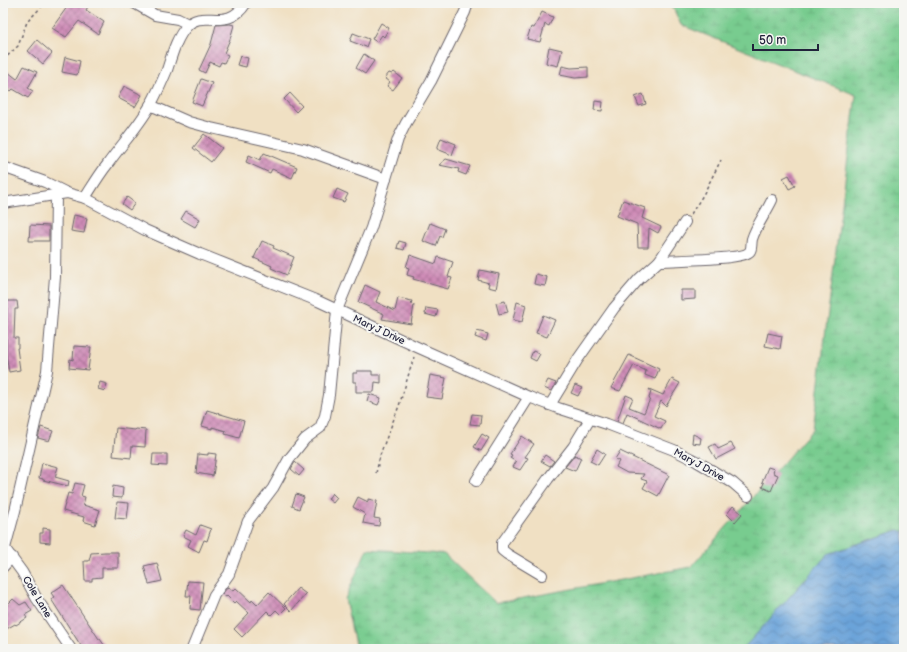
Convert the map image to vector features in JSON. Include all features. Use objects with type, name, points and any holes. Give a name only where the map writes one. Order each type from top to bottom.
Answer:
[{"type":"street","points":[[134,3],[155,15],[178,19],[188,24]]},
{"type":"street","points":[[85,198],[105,166],[124,143],[150,105],[166,72],[177,42],[188,24],[196,20],[228,18],[237,14],[246,3]]},
{"type":"street","points":[[192,649],[214,595],[229,574],[248,521],[273,488],[289,459],[305,439],[320,428],[325,416],[329,396],[337,310],[371,228],[398,139],[431,81],[468,3]]},
{"type":"street","points":[[150,105],[189,122],[303,149],[386,179]]},
{"type":"street","points":[[3,166],[45,182],[67,193]]},
{"type":"street","name":"Mary J Drive","points":[[3,203],[67,193],[85,198],[145,230],[337,310],[529,397],[674,450],[733,483],[748,496]]},
{"type":"street","points":[[4,547],[15,511],[47,371],[55,277],[56,195]]},
{"type":"street","points":[[659,261],[736,257],[749,253],[751,250],[752,238],[772,200]]},
{"type":"street","points":[[550,405],[578,359],[614,308],[639,278],[659,261],[685,222]]},
{"type":"street","points":[[476,481],[529,397]]},
{"type":"street","points":[[542,575],[502,550],[502,543],[573,447],[590,419]]},
{"type":"street","name":"Cole Lane","points":[[4,547],[22,572],[37,600],[71,649]]},
{"type":"street","points":[[3,567],[12,557]]},
{"type":"path","points":[[3,60],[18,46],[27,22],[45,3]]},
{"type":"path","points":[[685,222],[703,196],[721,160]]},
{"type":"path","points":[[376,473],[381,452],[399,406],[417,347]]},
{"type":"green space","points":[[671,3],[904,3],[904,532],[899,530],[828,554],[743,649],[356,649],[345,599],[367,549],[444,554],[496,603],[691,567],[813,429],[856,95],[681,25]]},
{"type":"water","points":[[899,530],[904,532],[904,649],[743,649],[828,554]]},
{"type":"building","points":[[70,3],[90,3],[86,10],[104,22],[98,34],[79,21],[66,37],[52,28]]},
{"type":"building","points":[[542,12],[553,17],[549,26],[545,24],[540,42],[527,39],[531,27],[534,28]]},
{"type":"building","points":[[381,23],[389,28],[384,37],[382,35],[377,42],[372,39]]},
{"type":"building","points":[[216,25],[234,25],[224,53],[228,55],[224,63],[221,62],[219,66],[210,62],[205,73],[199,70],[211,44]]},
{"type":"building","points":[[353,33],[369,39],[366,47],[350,41]]},
{"type":"building","points":[[37,40],[52,53],[43,64],[28,51]]},
{"type":"building","points":[[549,47],[562,50],[558,66],[546,63]]},
{"type":"building","points":[[364,54],[374,61],[365,74],[356,68]]},
{"type":"building","points":[[240,56],[248,58],[246,67],[237,65]]},
{"type":"building","points":[[65,57],[80,61],[77,75],[62,72]]},
{"type":"building","points":[[24,66],[37,72],[28,88],[33,91],[28,98],[13,89],[11,91],[3,84],[3,68],[17,79]]},
{"type":"building","points":[[562,66],[571,68],[588,67],[588,77],[575,78],[560,75]]},
{"type":"building","points":[[394,72],[402,78],[393,90],[387,86],[390,82],[385,78],[389,73],[392,74]]},
{"type":"building","points":[[201,79],[212,83],[202,106],[192,102]]},
{"type":"building","points":[[124,86],[142,95],[135,107],[118,98]]},
{"type":"building","points":[[290,93],[302,106],[296,112],[284,99]]},
{"type":"building","points":[[643,94],[646,104],[639,106],[635,97]]},
{"type":"building","points":[[595,101],[603,102],[602,111],[594,110]]},
{"type":"building","points":[[204,134],[222,148],[211,162],[193,148]]},
{"type":"building","points":[[441,138],[456,144],[452,155],[437,149]]},
{"type":"building","points":[[264,153],[297,167],[292,178],[272,169],[270,173],[246,162],[249,155],[260,160]]},
{"type":"building","points":[[446,159],[470,166],[466,175],[458,172],[459,169],[439,165]]},
{"type":"building","points":[[789,175],[795,186],[789,189],[783,178]]},
{"type":"building","points":[[337,189],[348,194],[344,202],[333,198]]},
{"type":"building","points":[[127,197],[135,203],[130,210],[122,204]]},
{"type":"building","points":[[623,200],[645,208],[642,218],[661,227],[658,233],[649,228],[648,247],[638,247],[637,224],[617,216]]},
{"type":"building","points":[[186,211],[200,219],[195,227],[181,219]]},
{"type":"building","points":[[74,215],[87,218],[84,233],[71,231]]},
{"type":"building","points":[[430,223],[445,229],[436,246],[423,241]]},
{"type":"building","points":[[30,225],[49,226],[49,241],[29,241]]},
{"type":"building","points":[[262,241],[274,246],[273,248],[294,257],[287,275],[254,258]]},
{"type":"building","points":[[399,241],[406,243],[404,250],[397,248]]},
{"type":"building","points":[[410,255],[436,264],[438,257],[453,262],[448,277],[452,278],[448,289],[413,279],[414,277],[407,275],[409,268],[406,267]]},
{"type":"building","points":[[480,270],[499,274],[496,289],[488,287],[489,283],[478,280]]},
{"type":"building","points":[[536,274],[547,277],[545,286],[534,284]]},
{"type":"building","points":[[365,285],[380,292],[376,302],[395,311],[398,298],[412,301],[411,304],[414,305],[411,324],[382,319],[384,314],[358,302]]},
{"type":"building","points":[[681,290],[695,290],[695,299],[681,300]]},
{"type":"building","points":[[7,301],[17,301],[18,309],[15,309],[14,338],[18,338],[17,348],[20,370],[9,372],[6,354]]},
{"type":"building","points":[[505,301],[508,312],[499,314],[496,303]]},
{"type":"building","points":[[517,302],[526,305],[522,322],[513,320]]},
{"type":"building","points":[[426,308],[438,310],[436,317],[425,314]]},
{"type":"building","points":[[543,315],[555,320],[547,337],[536,333]]},
{"type":"building","points":[[477,331],[488,334],[486,341],[475,337]]},
{"type":"building","points":[[768,333],[782,336],[780,349],[765,346]]},
{"type":"building","points":[[74,346],[91,347],[88,370],[69,368],[70,359],[73,360]]},
{"type":"building","points":[[533,351],[540,354],[536,361],[530,358]]},
{"type":"building","points":[[629,355],[659,369],[655,379],[645,375],[646,371],[634,365],[620,391],[611,388]]},
{"type":"building","points":[[357,371],[372,371],[372,375],[381,375],[381,383],[375,382],[374,392],[356,392],[356,382],[353,382],[353,373],[357,373]]},
{"type":"building","points":[[430,375],[446,378],[442,399],[426,397]]},
{"type":"building","points":[[672,379],[680,383],[666,406],[661,401],[654,416],[665,421],[661,429],[627,413],[623,423],[617,421],[626,395],[633,398],[629,407],[644,413],[650,399],[651,392],[649,389],[663,395]]},
{"type":"building","points":[[548,380],[556,383],[551,391],[544,388]]},
{"type":"building","points":[[100,382],[107,384],[105,391],[98,389]]},
{"type":"building","points":[[575,385],[582,388],[578,396],[571,393]]},
{"type":"building","points":[[369,394],[381,398],[378,405],[367,401]]},
{"type":"building","points":[[207,410],[244,421],[239,438],[225,434],[226,431],[202,426]]},
{"type":"building","points":[[472,414],[481,415],[480,425],[470,424]]},
{"type":"building","points":[[41,427],[53,431],[49,441],[38,438]]},
{"type":"building","points":[[116,428],[146,430],[145,447],[132,446],[131,458],[113,456]]},
{"type":"building","points":[[482,434],[489,438],[481,451],[474,447]]},
{"type":"building","points":[[693,434],[701,438],[700,444],[692,443]]},
{"type":"building","points":[[522,436],[534,444],[525,457],[528,458],[520,470],[513,467],[516,462],[510,458],[512,455],[510,454]]},
{"type":"building","points":[[731,443],[735,449],[716,459],[709,447],[715,444],[718,449]]},
{"type":"building","points":[[597,449],[605,454],[598,465],[590,461]]},
{"type":"building","points":[[620,451],[669,475],[658,496],[643,488],[647,481],[641,479],[644,474],[627,473],[616,467],[619,461],[615,459]]},
{"type":"building","points":[[208,453],[216,454],[213,476],[196,473],[198,454],[208,455]]},
{"type":"building","points":[[153,454],[167,454],[167,466],[152,465]]},
{"type":"building","points":[[545,455],[554,461],[550,466],[541,461]]},
{"type":"building","points":[[575,455],[581,458],[575,471],[565,467]]},
{"type":"building","points":[[295,462],[304,470],[299,476],[291,469]]},
{"type":"building","points":[[42,463],[58,467],[55,477],[69,481],[68,486],[39,478]]},
{"type":"building","points":[[768,467],[774,469],[773,473],[778,475],[771,491],[762,487],[764,483],[762,482]]},
{"type":"building","points":[[75,483],[84,485],[81,496],[85,497],[83,505],[100,510],[95,525],[83,521],[84,517],[63,511],[68,493],[72,494]]},
{"type":"building","points":[[113,486],[123,488],[122,498],[112,497]]},
{"type":"building","points":[[332,493],[337,498],[333,503],[328,499]]},
{"type":"building","points":[[296,494],[304,497],[299,509],[292,506]]},
{"type":"building","points":[[358,497],[368,502],[368,499],[377,501],[374,518],[380,519],[379,526],[363,523],[365,514],[353,507]]},
{"type":"building","points":[[117,502],[129,503],[127,519],[115,518]]},
{"type":"building","points":[[733,506],[742,514],[735,522],[727,514]]},
{"type":"building","points":[[200,525],[211,529],[207,541],[204,540],[199,552],[188,546],[191,540],[183,536],[186,530],[196,535]]},
{"type":"building","points":[[43,528],[50,529],[50,543],[40,542],[40,533],[43,533]]},
{"type":"building","points":[[118,552],[118,568],[102,568],[102,577],[92,578],[92,581],[85,581],[84,561],[89,561],[91,553]]},
{"type":"building","points":[[157,563],[162,581],[149,584],[144,566]]},
{"type":"building","points":[[188,581],[203,582],[200,610],[190,609],[191,596],[186,596]]},
{"type":"building","points":[[63,585],[107,649],[83,649],[51,599],[54,597],[51,593]]},
{"type":"building","points":[[228,587],[233,591],[236,588],[251,602],[252,600],[257,605],[269,592],[286,608],[280,614],[276,610],[271,615],[267,611],[242,637],[234,629],[249,613],[236,601],[234,603],[227,596],[226,597],[222,594]]},
{"type":"building","points":[[298,588],[306,594],[291,611],[284,604]]},
{"type":"building","points":[[13,599],[20,605],[26,602],[32,611],[25,615],[27,618],[3,631],[3,609]]}]
